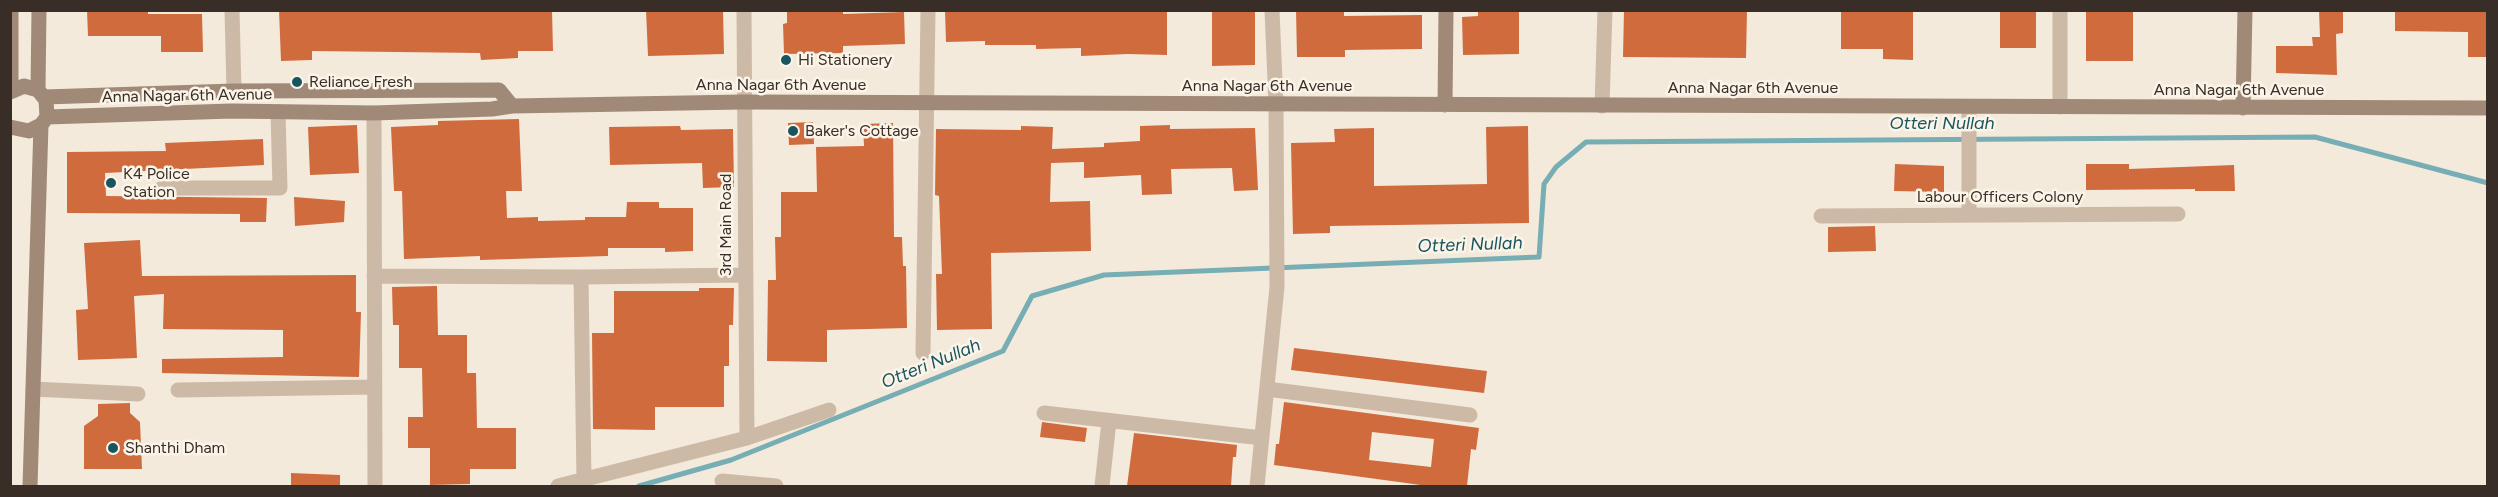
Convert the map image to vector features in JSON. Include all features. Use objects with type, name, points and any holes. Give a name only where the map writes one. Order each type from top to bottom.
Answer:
[{"type":"street","points":[[11,10],[11,92],[24,86],[41,93],[499,90],[512,105]]},
{"type":"street","points":[[30,486],[44,121],[39,10]]},
{"type":"street","points":[[232,10],[234,91]]},
{"type":"street","name":"3rd Main Road","points":[[744,10],[747,438]]},
{"type":"street","points":[[923,353],[928,10]]},
{"type":"street","points":[[1257,486],[1277,287],[1276,104],[1272,10]]},
{"type":"street","points":[[1445,105],[1446,10]]},
{"type":"street","points":[[1602,106],[1605,10]]},
{"type":"street","points":[[2060,10],[2060,107]]},
{"type":"street","points":[[2243,108],[2245,10]]},
{"type":"street","name":"Anna Nagar 6th Avenue","points":[[10,126],[29,131],[44,121],[232,111],[374,113],[492,108],[512,105],[743,102],[2487,108]]},
{"type":"street","points":[[1969,107],[1969,215]]},
{"type":"street","points":[[162,188],[280,188],[278,112]]},
{"type":"street","points":[[374,113],[375,486]]},
{"type":"street","name":"Labour Officers Colony","points":[[1821,216],[2178,214]]},
{"type":"street","points":[[374,276],[745,275]]},
{"type":"street","points":[[581,277],[584,481]]},
{"type":"street","points":[[178,390],[375,387]]},
{"type":"street","points":[[33,389],[138,394]]},
{"type":"street","points":[[1267,389],[1470,415]]},
{"type":"street","points":[[558,486],[747,438],[829,410]]},
{"type":"street","points":[[1044,413],[1262,438]]},
{"type":"street","points":[[1102,486],[1109,421]]},
{"type":"street","points":[[722,481],[776,486]]},
{"type":"building","points":[[87,10],[148,10],[148,14],[202,14],[203,52],[161,52],[161,36],[88,36]]},
{"type":"building","points":[[279,10],[552,10],[553,51],[518,51],[518,58],[481,60],[480,53],[312,51],[312,60],[281,61]]},
{"type":"building","points":[[646,10],[723,10],[724,54],[648,56]]},
{"type":"building","points":[[787,10],[843,10],[843,14],[904,12],[905,44],[843,46],[843,53],[784,54],[783,24],[787,23]]},
{"type":"building","points":[[945,10],[1167,10],[1167,55],[1081,56],[1081,48],[1036,49],[1036,45],[985,45],[985,41],[946,42]]},
{"type":"building","points":[[1212,10],[1255,10],[1255,65],[1212,66]]},
{"type":"building","points":[[1296,10],[1344,10],[1344,16],[1422,15],[1422,49],[1345,50],[1345,57],[1297,57]]},
{"type":"building","points":[[1478,10],[1519,10],[1519,54],[1463,55],[1462,17],[1478,16]]},
{"type":"building","points":[[1624,10],[1747,10],[1746,58],[1623,57]]},
{"type":"building","points":[[1841,10],[1913,10],[1913,60],[1883,59],[1883,49],[1841,49]]},
{"type":"building","points":[[2000,10],[2036,10],[2036,48],[2000,48]]},
{"type":"building","points":[[2086,10],[2133,10],[2133,61],[2086,61]]},
{"type":"building","points":[[2319,10],[2343,10],[2343,33],[2336,34],[2337,75],[2276,73],[2276,46],[2313,46],[2312,37],[2320,37]]},
{"type":"building","points":[[2395,10],[2487,10],[2487,57],[2468,57],[2468,32],[2395,31]]},
{"type":"building","points":[[519,119],[522,191],[506,191],[507,218],[538,217],[538,221],[585,220],[585,217],[626,217],[627,202],[659,202],[659,208],[693,208],[693,251],[665,252],[665,248],[608,248],[608,256],[480,260],[480,256],[404,259],[402,191],[394,191],[391,127],[438,125],[438,121]]},
{"type":"building","points":[[813,122],[814,144],[789,145],[788,123]]},
{"type":"building","points":[[893,123],[894,237],[902,237],[903,266],[906,266],[907,328],[827,330],[827,362],[767,361],[768,280],[776,280],[775,237],[781,237],[781,192],[817,192],[816,147],[864,146],[863,124]]},
{"type":"building","points":[[357,125],[359,173],[310,175],[308,127]]},
{"type":"building","points":[[1170,125],[1170,129],[1255,128],[1258,190],[1234,191],[1232,168],[1171,169],[1172,194],[1142,195],[1141,175],[1084,178],[1084,162],[1051,163],[1050,202],[1090,201],[1091,251],[991,253],[992,329],[937,330],[936,274],[942,274],[939,196],[935,195],[936,129],[1021,130],[1021,126],[1053,127],[1052,149],[1104,147],[1104,143],[1140,141],[1140,126]]},
{"type":"building","points":[[680,126],[681,130],[733,129],[734,187],[703,188],[702,163],[610,165],[609,127]]},
{"type":"building","points":[[1528,126],[1529,223],[1330,226],[1330,233],[1293,234],[1291,143],[1335,142],[1334,129],[1374,128],[1374,186],[1487,184],[1486,127]]},
{"type":"building","points":[[263,139],[264,165],[105,173],[106,196],[267,198],[266,222],[240,222],[240,214],[67,213],[67,152],[166,151],[165,143]]},
{"type":"building","points":[[1895,164],[1944,166],[1944,192],[1894,191]]},
{"type":"building","points":[[2086,164],[2129,164],[2129,169],[2234,165],[2235,191],[2086,190]]},
{"type":"building","points":[[294,197],[345,201],[344,222],[295,226]]},
{"type":"building","points":[[1875,226],[1876,251],[1828,252],[1828,227]]},
{"type":"building","points":[[140,240],[142,276],[356,275],[356,312],[361,312],[359,377],[162,373],[162,359],[283,357],[283,330],[163,329],[164,294],[134,296],[137,358],[78,360],[76,310],[88,309],[84,243]]},
{"type":"building","points":[[437,286],[438,335],[467,335],[467,373],[476,373],[477,428],[516,428],[516,469],[470,469],[470,484],[430,485],[430,448],[408,448],[408,417],[423,417],[422,368],[399,368],[399,325],[393,325],[392,287]]},
{"type":"building","points":[[699,288],[734,288],[733,325],[729,325],[729,366],[724,366],[724,407],[655,407],[655,430],[593,429],[592,333],[614,333],[614,291],[699,291]]},
{"type":"building","points":[[1294,348],[1487,371],[1484,393],[1291,370]]},
{"type":"building","points":[[1284,402],[1479,428],[1476,450],[1471,449],[1467,486],[1428,486],[1274,465],[1276,444],[1279,444]],"holes":[[[1372,432],[1434,439],[1431,467],[1369,460]]]},
{"type":"building","name":"Shanthi Dham","points":[[130,403],[130,413],[140,422],[142,469],[84,469],[84,426],[98,416],[98,404]]},
{"type":"building","points":[[1042,422],[1087,428],[1085,442],[1040,437]]},
{"type":"building","points":[[1134,433],[1237,445],[1236,457],[1233,457],[1231,486],[1127,486]]},
{"type":"building","points":[[291,473],[340,475],[340,486],[291,486]]},
{"type":"waterway","name":"Otteri Nullah","points":[[639,486],[731,460],[1003,351],[1032,296],[1104,275],[1539,257],[1544,184],[1556,167],[1586,142],[2315,137],[2488,183]]},
{"type":"place","name":"Hi Stationery","points":[[786,60]]},
{"type":"place","name":"Reliance Fresh","points":[[297,82]]},
{"type":"place","name":"Baker's Cottage","points":[[793,131]]},
{"type":"place","name":"K4 Police Station","points":[[111,183]]},
{"type":"place","name":"Shanthi Dham","points":[[113,448]]}]
